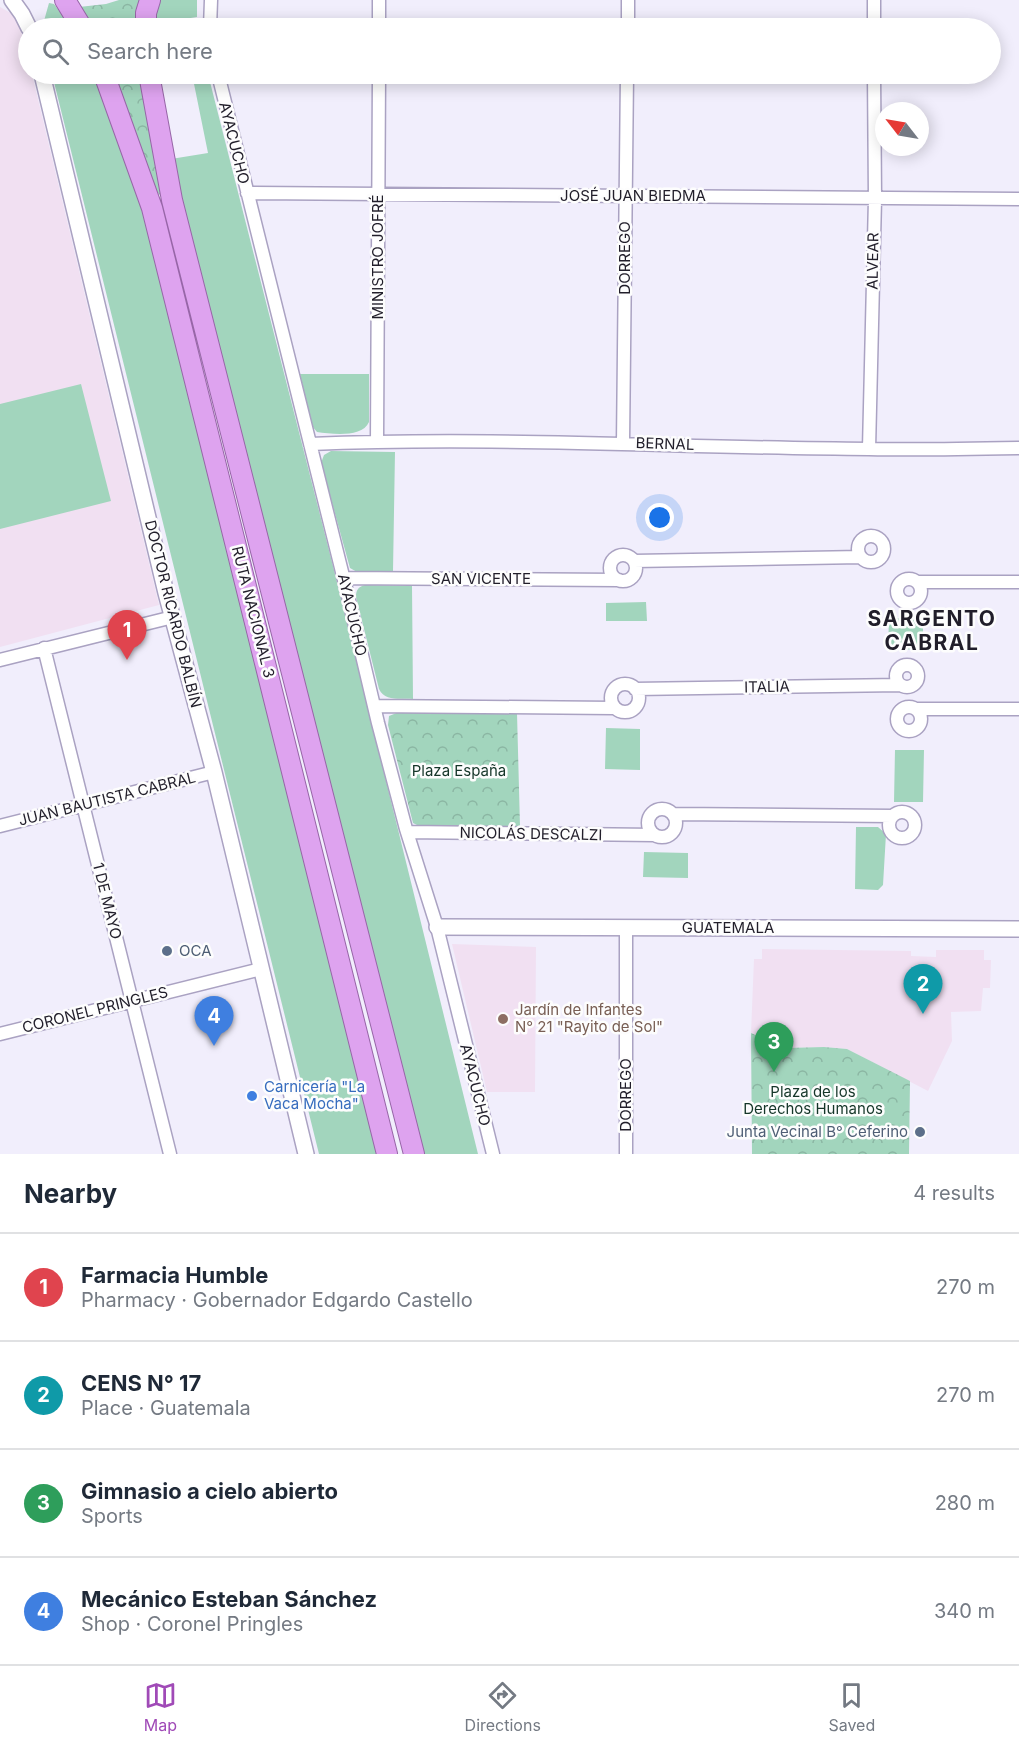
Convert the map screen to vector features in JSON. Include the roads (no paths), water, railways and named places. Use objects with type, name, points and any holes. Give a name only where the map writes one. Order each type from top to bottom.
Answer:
[{"type":"highway","points":[[65,0],[76,18]]},
{"type":"highway","points":[[146,18],[150,0]]},
{"type":"highway","name":"RUTA NACIONAL 3","points":[[108,84],[152,208],[387,1154]]},
{"type":"highway","name":"RUTA NACIONAL 3","points":[[151,84],[172,200],[414,1154]]},
{"type":"street","points":[[12,0],[24,18]]},
{"type":"street","points":[[210,18],[211,0]]},
{"type":"street","points":[[379,0],[379,18]]},
{"type":"street","points":[[627,18],[628,0]]},
{"type":"street","points":[[874,0],[874,18]]},
{"type":"street","name":"DOCTOR RICARDO BALBÍN","points":[[44,84],[172,617],[214,772],[306,1154]]},
{"type":"street","name":"AYACUCHO","points":[[220,84],[374,706],[407,832],[437,927],[493,1154]]},
{"type":"street","name":"MINISTRO JOFRÉ","points":[[377,441],[379,84]]},
{"type":"street","name":"DORREGO","points":[[623,443],[627,84]]},
{"type":"street","name":"ALVEAR","points":[[869,449],[874,84]]},
{"type":"street","name":"JOSÉ JUAN BIEDMA","points":[[247,193],[1019,200]]},
{"type":"street","name":"BERNAL","points":[[310,444],[377,441],[623,443],[869,449],[1019,448]]},
{"type":"street","points":[[634,561],[636,569],[633,577],[625,581],[619,580],[611,573],[612,561],[623,555],[634,561],[861,557]]},
{"type":"street","name":"SAN VICENTE","points":[[344,578],[619,580]]},
{"type":"street","points":[[917,582],[1019,582]]},
{"type":"street","points":[[0,660],[172,617]]},
{"type":"street","name":"1 DE MAYO","points":[[44,648],[170,1154]]},
{"type":"street","name":"ITALIA","points":[[614,708],[611,694],[616,687],[625,684],[635,689],[900,685]]},
{"type":"street","points":[[374,706],[614,708],[622,712],[634,708],[638,700],[635,689]]},
{"type":"street","points":[[916,709],[1019,709]]},
{"type":"street","name":"JUAN BAUTISTA CABRAL","points":[[0,826],[214,772]]},
{"type":"street","points":[[673,814],[676,825],[672,833],[664,837],[655,836],[649,828],[649,819],[654,812],[663,809],[673,814],[893,816]]},
{"type":"street","name":"NICOLÁS DESCALZI","points":[[407,832],[655,836]]},
{"type":"street","name":"GUATEMALA","points":[[437,927],[1019,928]]},
{"type":"street","name":"DORREGO","points":[[626,927],[626,1154]]},
{"type":"street","name":"CORONEL PRINGLES","points":[[0,1034],[261,969]]},
{"type":"place","name":"Farmacia Humble","points":[[127,660]]},
{"type":"place","name":"OCA","points":[[167,951]]},
{"type":"place","name":"CENS N° 17","points":[[923,1014]]},
{"type":"place","name":"Jardín de Infantes N° 21 \"Rayito de Sol\"","points":[[503,1019]]},
{"type":"place","name":"Mecánico Esteban Sánchez","points":[[214,1046]]},
{"type":"place","name":"Gimnasio a cielo abierto","points":[[774,1072]]},
{"type":"place","name":"Carnicería \"La Vaca Mocha\"","points":[[252,1096]]},
{"type":"place","name":"Junta Vecinal B° Ceferino","points":[[920,1132]]},
{"type":"district","name":"SARGENTO CABRAL","points":[[932,631]]},
{"type":"park label","name":"Plaza España","points":[[459,771]]},
{"type":"park label","name":"Plaza de los Derechos Humanos","points":[[813,1100]]}]
